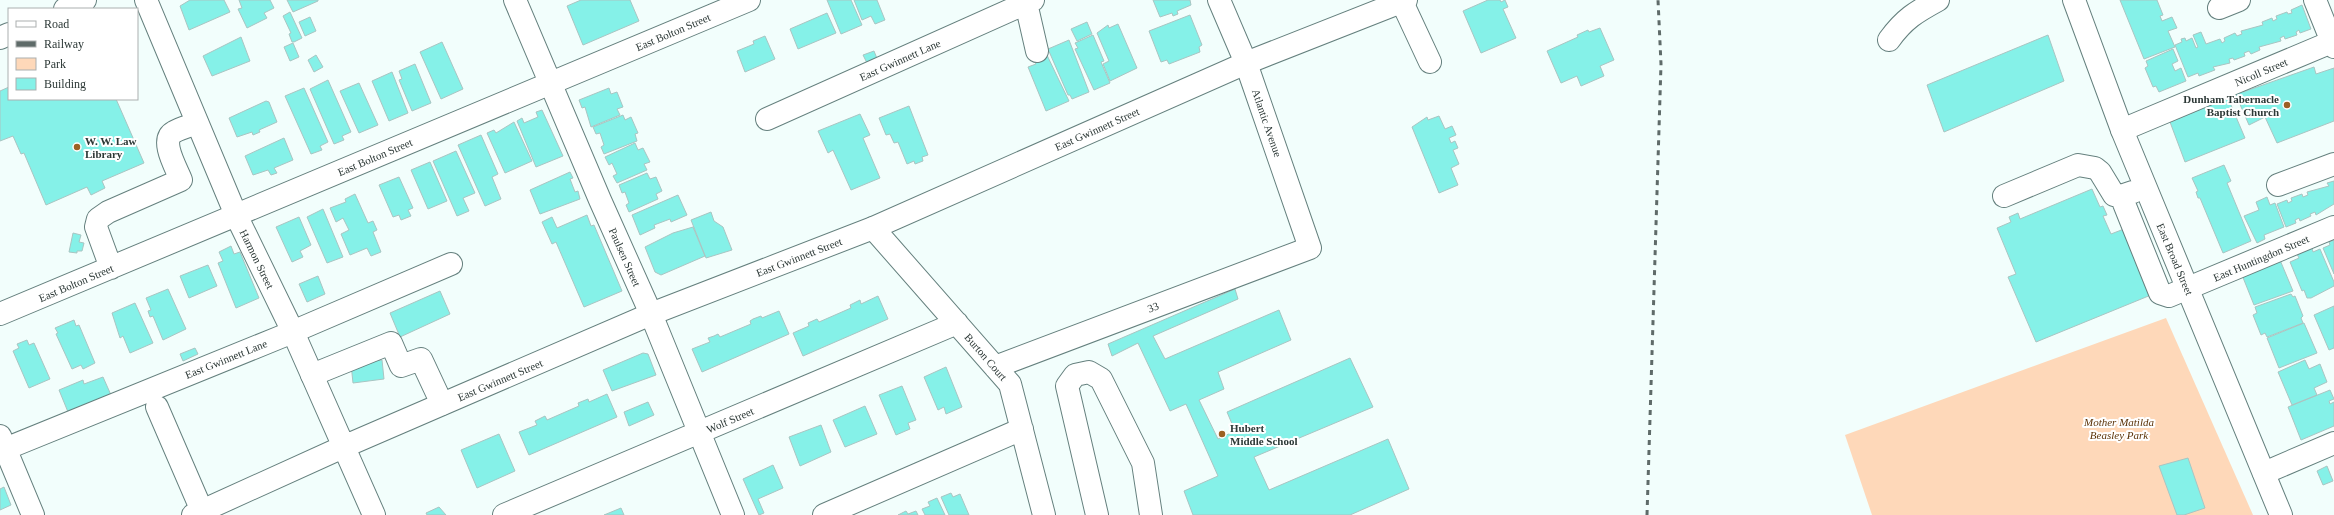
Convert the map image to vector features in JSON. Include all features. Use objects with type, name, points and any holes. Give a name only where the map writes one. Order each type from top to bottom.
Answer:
[{"type":"street","points":[[67,8],[85,0]]},
{"type":"street","name":"Harmon Street","points":[[146,0],[236,215],[293,332],[374,515]]},
{"type":"street","name":"Paulsen Street","points":[[515,0],[600,200],[651,314],[733,515]]},
{"type":"street","name":"East Bolton Street","points":[[0,314],[749,0]]},
{"type":"street","name":"Atlantic Avenue","points":[[1219,0],[1246,63],[1310,248]]},
{"type":"street","points":[[1889,40],[1901,23],[1913,13],[1938,0]]},
{"type":"street","name":"East Broad Street","points":[[2074,0],[2145,188],[2281,515]]},
{"type":"street","points":[[2219,8],[2239,0]]},
{"type":"street","points":[[2314,0],[2333,43]]},
{"type":"street","points":[[1029,1],[1037,51]]},
{"type":"street","name":"East Gwinnett Lane","points":[[767,119],[1029,1]]},
{"type":"street","points":[[1404,1],[1430,62]]},
{"type":"street","name":"East Gwinnett Street","points":[[198,513],[343,447],[651,314],[873,228],[1246,63],[1404,1]]},
{"type":"street","name":"Nicoll Street","points":[[2122,130],[2333,43]]},
{"type":"street","points":[[111,268],[96,227],[98,219],[108,212],[181,180],[168,147],[168,138],[173,133],[197,123]]},
{"type":"street","points":[[2278,185],[2334,164]]},
{"type":"street","points":[[2004,196],[2078,165],[2095,168],[2105,178],[2114,196],[2121,196],[2145,188]]},
{"type":"street","name":"East Huntingdon Street","points":[[2121,196],[2160,293],[2169,296],[2334,227]]},
{"type":"street","name":"Burton Court","points":[[873,228],[1010,384],[1044,515]]},
{"type":"street","name":"33","points":[[995,367],[1310,248]]},
{"type":"street","name":"East Gwinnett Lane","points":[[2,445],[293,332],[451,264]]},
{"type":"street","name":"Wolf Street","points":[[504,515],[957,323]]},
{"type":"street","points":[[312,375],[390,343],[401,366],[421,359],[442,404]]},
{"type":"street","points":[[1097,515],[1067,386],[1075,375],[1089,372],[1101,379],[1143,463],[1151,515]]},
{"type":"street","points":[[157,407],[198,513]]},
{"type":"street","points":[[824,515],[1022,429]]},
{"type":"street","points":[[2264,473],[2334,443]]},
{"type":"street","points":[[2,445],[33,515]]},
{"type":"green space","name":"Mother Matilda Beasley Park","points":[[2166,318],[2253,515],[1872,515],[1845,435]]},
{"type":"building","points":[[190,0],[224,0],[230,12],[189,30],[180,6]]},
{"type":"building","points":[[239,0],[270,0],[274,8],[264,13],[267,18],[247,28],[238,9],[242,8]]},
{"type":"building","points":[[287,0],[318,0],[318,1],[293,12]]},
{"type":"building","points":[[581,0],[630,0],[639,21],[583,45],[567,6]]},
{"type":"building","points":[[827,0],[851,0],[862,25],[841,34]]},
{"type":"building","points":[[854,0],[877,0],[885,20],[875,24],[871,16],[862,20]]},
{"type":"building","points":[[1153,0],[1190,0],[1191,5],[1177,11],[1178,14],[1173,16],[1172,13],[1160,17]]},
{"type":"building","points":[[1488,0],[1500,0],[1501,2],[1505,0],[1508,7],[1503,9],[1516,38],[1481,53],[1463,11]]},
{"type":"building","points":[[2120,0],[2157,0],[2163,15],[2160,16],[2162,21],[2172,17],[2177,28],[2168,31],[2175,47],[2144,59]]},
{"type":"building","points":[[2302,5],[2311,29],[2300,33],[2299,30],[2296,32],[2297,35],[2285,39],[2284,36],[2280,38],[2281,41],[2259,47],[2260,50],[2251,54],[2249,51],[2244,53],[2245,56],[2234,60],[2233,58],[2229,59],[2230,63],[2213,67],[2215,70],[2199,76],[2198,73],[2188,77],[2175,45],[2182,42],[2181,39],[2185,38],[2186,41],[2192,38],[2196,48],[2198,47],[2193,35],[2201,32],[2206,44],[2220,39],[2222,43],[2225,41],[2224,38],[2235,33],[2237,36],[2242,34],[2241,31],[2263,25],[2262,22],[2272,18],[2273,21],[2277,19],[2276,16],[2287,12],[2288,14],[2292,13],[2291,10]]},
{"type":"building","points":[[290,12],[302,38],[294,42],[292,42],[289,34],[291,33],[283,16]]},
{"type":"building","points":[[827,13],[836,33],[798,49],[790,29]]},
{"type":"building","points":[[1190,15],[1202,45],[1199,47],[1200,52],[1169,64],[1167,60],[1161,62],[1149,31]]},
{"type":"building","points":[[310,17],[316,31],[305,36],[299,22]]},
{"type":"building","points":[[1087,22],[1092,34],[1077,41],[1071,29]]},
{"type":"building","points":[[1118,24],[1137,68],[1110,81],[1103,64],[1109,61],[1097,33],[1108,25],[1109,28]]},
{"type":"building","points":[[1600,28],[1614,60],[1600,66],[1604,76],[1581,86],[1577,76],[1561,83],[1547,51],[1578,37],[1577,35],[1588,30],[1589,32]]},
{"type":"building","points":[[1093,35],[1104,61],[1101,62],[1110,83],[1094,90],[1075,49],[1078,48],[1075,43]]},
{"type":"building","points":[[2048,35],[2064,81],[1944,132],[1927,85]]},
{"type":"building","points":[[765,36],[775,59],[745,72],[737,51],[754,44],[753,41]]},
{"type":"building","points":[[241,37],[250,61],[212,76],[203,56]]},
{"type":"building","points":[[1069,40],[1089,92],[1072,99],[1070,95],[1068,95],[1048,49]]},
{"type":"building","points":[[442,42],[463,89],[441,99],[420,52]]},
{"type":"building","points":[[293,43],[299,57],[290,61],[284,47]]},
{"type":"building","points":[[2173,49],[2178,61],[2172,64],[2175,71],[2181,68],[2186,81],[2159,92],[2156,86],[2153,87],[2145,68],[2148,66],[2146,61]]},
{"type":"building","points":[[874,51],[878,61],[868,65],[863,55]]},
{"type":"building","points":[[1045,51],[1069,101],[1046,111],[1028,67],[1036,64],[1034,61]]},
{"type":"building","points":[[316,55],[323,67],[314,72],[308,60]]},
{"type":"building","points":[[415,64],[431,103],[412,111],[399,80],[402,79],[399,71]]},
{"type":"building","name":"Dunham Tabernacle Baptist Church","points":[[2314,67],[2316,74],[2334,68],[2334,121],[2277,143],[2265,117],[2249,125],[2235,93],[2241,90],[2243,92]]},
{"type":"building","points":[[392,72],[408,113],[389,121],[372,81]]},
{"type":"building","points":[[328,80],[351,132],[342,136],[344,140],[334,144],[310,89]]},
{"type":"building","points":[[359,83],[378,125],[359,133],[340,91]]},
{"type":"building","name":"W. W. Law Library","points":[[8,87],[8,100],[116,100],[144,163],[102,181],[105,188],[91,195],[87,187],[46,205],[24,153],[21,154],[13,136],[0,141],[0,91]]},
{"type":"building","points":[[304,88],[328,142],[320,146],[322,150],[311,154],[285,96]]},
{"type":"building","points":[[609,88],[611,94],[617,92],[623,107],[617,109],[620,115],[591,127],[585,107],[582,108],[579,100]]},
{"type":"building","points":[[2228,98],[2245,138],[2185,162],[2170,122]]},
{"type":"building","points":[[266,101],[269,102],[277,122],[259,130],[260,132],[253,135],[252,132],[237,137],[229,118]]},
{"type":"building","points":[[909,106],[928,155],[922,157],[923,161],[915,164],[914,161],[907,164],[898,142],[894,143],[890,134],[886,135],[879,118]]},
{"type":"building","points":[[542,110],[563,156],[536,167],[517,121],[522,118],[524,123],[538,117],[536,112]]},
{"type":"building","points":[[860,114],[870,135],[863,138],[880,178],[851,190],[833,150],[828,153],[818,131]]},
{"type":"building","points":[[623,115],[625,120],[631,117],[638,133],[635,134],[637,141],[604,154],[601,147],[604,145],[600,133],[596,134],[593,127]]},
{"type":"building","points":[[1439,116],[1445,129],[1452,126],[1456,135],[1449,138],[1451,143],[1455,141],[1458,148],[1453,150],[1459,164],[1451,168],[1458,185],[1439,193],[1412,127],[1427,117],[1428,120]]},
{"type":"building","points":[[514,122],[532,161],[505,173],[487,133],[494,130],[496,133]]},
{"type":"building","points":[[481,135],[498,174],[492,177],[501,199],[485,206],[458,145]]},
{"type":"building","points":[[284,138],[293,160],[274,168],[277,173],[271,175],[268,170],[253,175],[245,156]]},
{"type":"building","points":[[635,143],[638,150],[643,148],[650,162],[644,164],[647,170],[617,183],[613,176],[617,174],[612,163],[609,165],[605,157]]},
{"type":"building","points":[[456,151],[475,193],[463,198],[469,211],[457,216],[433,161]]},
{"type":"building","points":[[430,162],[447,201],[428,209],[411,170]]},
{"type":"building","points":[[2224,165],[2231,181],[2227,183],[2251,241],[2223,253],[2200,198],[2198,198],[2196,192],[2198,191],[2192,178]]},
{"type":"building","points":[[570,172],[573,178],[570,179],[575,192],[578,191],[580,199],[540,214],[530,190]]},
{"type":"building","points":[[647,173],[650,179],[656,177],[662,191],[656,194],[658,199],[629,212],[626,205],[629,203],[625,192],[622,193],[619,185]]},
{"type":"building","points":[[399,177],[413,208],[408,210],[411,216],[401,220],[399,215],[393,217],[379,185]]},
{"type":"building","points":[[2334,181],[2334,204],[2316,215],[2315,212],[2310,214],[2311,216],[2300,221],[2299,218],[2295,220],[2296,223],[2286,227],[2277,204],[2287,200],[2288,203],[2292,201],[2291,198],[2302,194],[2303,197],[2308,195],[2307,192],[2329,186],[2327,183]]},
{"type":"building","points":[[2092,189],[2100,207],[2103,206],[2107,215],[2103,216],[2111,234],[2124,229],[2151,295],[2036,342],[2008,277],[2016,274],[1997,228],[2011,222],[2009,217],[2018,213],[2020,219]]},
{"type":"building","points":[[355,194],[368,223],[373,221],[377,230],[373,232],[381,252],[371,256],[367,248],[350,255],[341,234],[349,230],[343,218],[336,222],[330,208],[346,202],[345,199]]},
{"type":"building","points":[[678,195],[687,215],[671,222],[670,219],[654,225],[655,228],[640,235],[632,215]]},
{"type":"building","points":[[2267,197],[2270,205],[2275,203],[2284,227],[2264,235],[2265,239],[2257,243],[2244,216],[2259,210],[2256,202]]},
{"type":"building","points":[[323,209],[343,257],[327,263],[307,217]]},
{"type":"building","points":[[711,212],[714,221],[723,227],[732,250],[706,258],[691,220]]},
{"type":"building","points":[[587,215],[591,226],[594,225],[622,291],[584,307],[556,242],[552,244],[542,222],[552,217],[557,228]]},
{"type":"building","points":[[299,217],[311,245],[300,251],[303,257],[292,262],[276,227]]},
{"type":"building","points":[[693,227],[705,256],[661,275],[655,272],[645,247],[673,233]]},
{"type":"building","points":[[73,233],[81,235],[79,242],[84,243],[82,251],[77,251],[77,253],[69,252]]},
{"type":"building","points":[[2334,240],[2334,274],[2323,248],[2330,245],[2329,242]]},
{"type":"building","points":[[231,246],[234,254],[240,252],[259,298],[236,308],[218,263],[223,261],[219,252]]},
{"type":"building","points":[[2312,248],[2313,252],[2320,249],[2334,282],[2334,286],[2311,298],[2307,298],[2304,290],[2302,291],[2290,262],[2299,258],[2297,254]]},
{"type":"building","points":[[2280,260],[2293,291],[2254,305],[2242,275]]},
{"type":"building","points":[[208,265],[217,286],[189,298],[180,276]]},
{"type":"building","points":[[318,276],[325,294],[307,302],[299,284]]},
{"type":"building","points":[[168,289],[186,329],[163,340],[153,316],[150,317],[148,311],[151,310],[146,298]]},
{"type":"building","name":"Hubert Middle School","points":[[1235,289],[1238,299],[1153,336],[1165,359],[1279,310],[1291,340],[1218,372],[1224,389],[1199,400],[1218,439],[1235,431],[1227,412],[1350,358],[1373,407],[1254,457],[1269,490],[1388,439],[1409,489],[1350,515],[1193,515],[1184,491],[1218,476],[1186,404],[1170,411],[1138,343],[1112,356],[1108,344]]},
{"type":"building","points":[[440,291],[450,314],[400,337],[390,313]]},
{"type":"building","points":[[2291,294],[2293,297],[2295,296],[2303,316],[2301,318],[2303,323],[2267,337],[2265,333],[2261,335],[2253,315],[2257,313],[2255,307]]},
{"type":"building","points":[[878,296],[888,319],[803,356],[793,333],[809,326],[808,323],[817,319],[819,322],[851,308],[850,305],[860,300],[861,304]]},
{"type":"building","points":[[135,303],[153,343],[130,353],[123,336],[120,338],[112,313]]},
{"type":"building","points":[[2334,306],[2334,348],[2329,350],[2314,315]]},
{"type":"building","points":[[779,311],[789,334],[702,372],[692,349],[710,342],[708,338],[718,334],[720,337],[751,324],[750,321],[753,319],[761,316],[762,318]]},
{"type":"building","points":[[74,320],[76,326],[79,325],[95,363],[83,369],[81,365],[72,369],[56,334],[58,333],[55,328]]},
{"type":"building","points":[[2304,323],[2317,353],[2279,368],[2267,338]]},
{"type":"building","points":[[27,340],[29,345],[34,343],[50,379],[29,388],[13,351],[19,348],[17,344]]},
{"type":"building","points":[[195,348],[198,354],[183,361],[180,354]]},
{"type":"building","points":[[643,353],[648,354],[656,375],[612,391],[603,370]]},
{"type":"building","points":[[382,360],[384,379],[353,383],[351,364]]},
{"type":"building","points":[[2305,360],[2309,369],[2320,364],[2327,382],[2314,388],[2317,395],[2292,405],[2278,372]]},
{"type":"building","points":[[946,367],[962,407],[946,414],[944,407],[938,410],[924,377]]},
{"type":"building","points":[[103,377],[111,395],[68,412],[59,390],[83,380],[84,384]]},
{"type":"building","points":[[902,386],[916,420],[908,423],[910,429],[896,435],[879,395]]},
{"type":"building","points":[[2330,390],[2334,399],[2329,401],[2330,404],[2334,402],[2334,426],[2301,440],[2288,407]]},
{"type":"building","points":[[607,394],[617,417],[529,455],[519,432],[537,425],[535,421],[545,416],[547,420],[579,406],[578,403],[588,399],[589,402]]},
{"type":"building","points":[[648,402],[654,415],[629,426],[624,412]]},
{"type":"building","points":[[865,406],[877,434],[845,447],[833,420]]},
{"type":"building","points":[[821,425],[831,452],[800,466],[789,437]]},
{"type":"building","points":[[499,434],[515,471],[477,488],[461,450]]},
{"type":"building","points":[[2188,458],[2205,508],[2184,515],[2177,515],[2159,466]]},
{"type":"building","points":[[773,465],[783,488],[758,499],[764,513],[759,515],[743,479]]},
{"type":"building","points":[[2327,466],[2333,481],[2323,485],[2317,471]]},
{"type":"building","points":[[4,487],[11,505],[0,510],[0,489]]},
{"type":"building","points":[[951,493],[953,497],[960,494],[969,515],[949,515],[941,497]]},
{"type":"building","points":[[937,498],[945,515],[925,515],[922,509],[930,506],[928,502]]},
{"type":"building","points":[[439,507],[446,515],[427,515],[426,513]]},
{"type":"building","points":[[621,508],[624,515],[604,515]]},
{"type":"building","points":[[906,511],[908,514],[916,511],[918,515],[898,515]]},
{"type":"railway","points":[[1647,515],[1661,64],[1658,0]]},
{"type":"place","name":"Dunham Tabernacle Baptist Church","points":[[2287,105]]},
{"type":"place","name":"W. W. Law Library","points":[[77,147]]},
{"type":"place","name":"Hubert Middle School","points":[[1222,434]]}]
